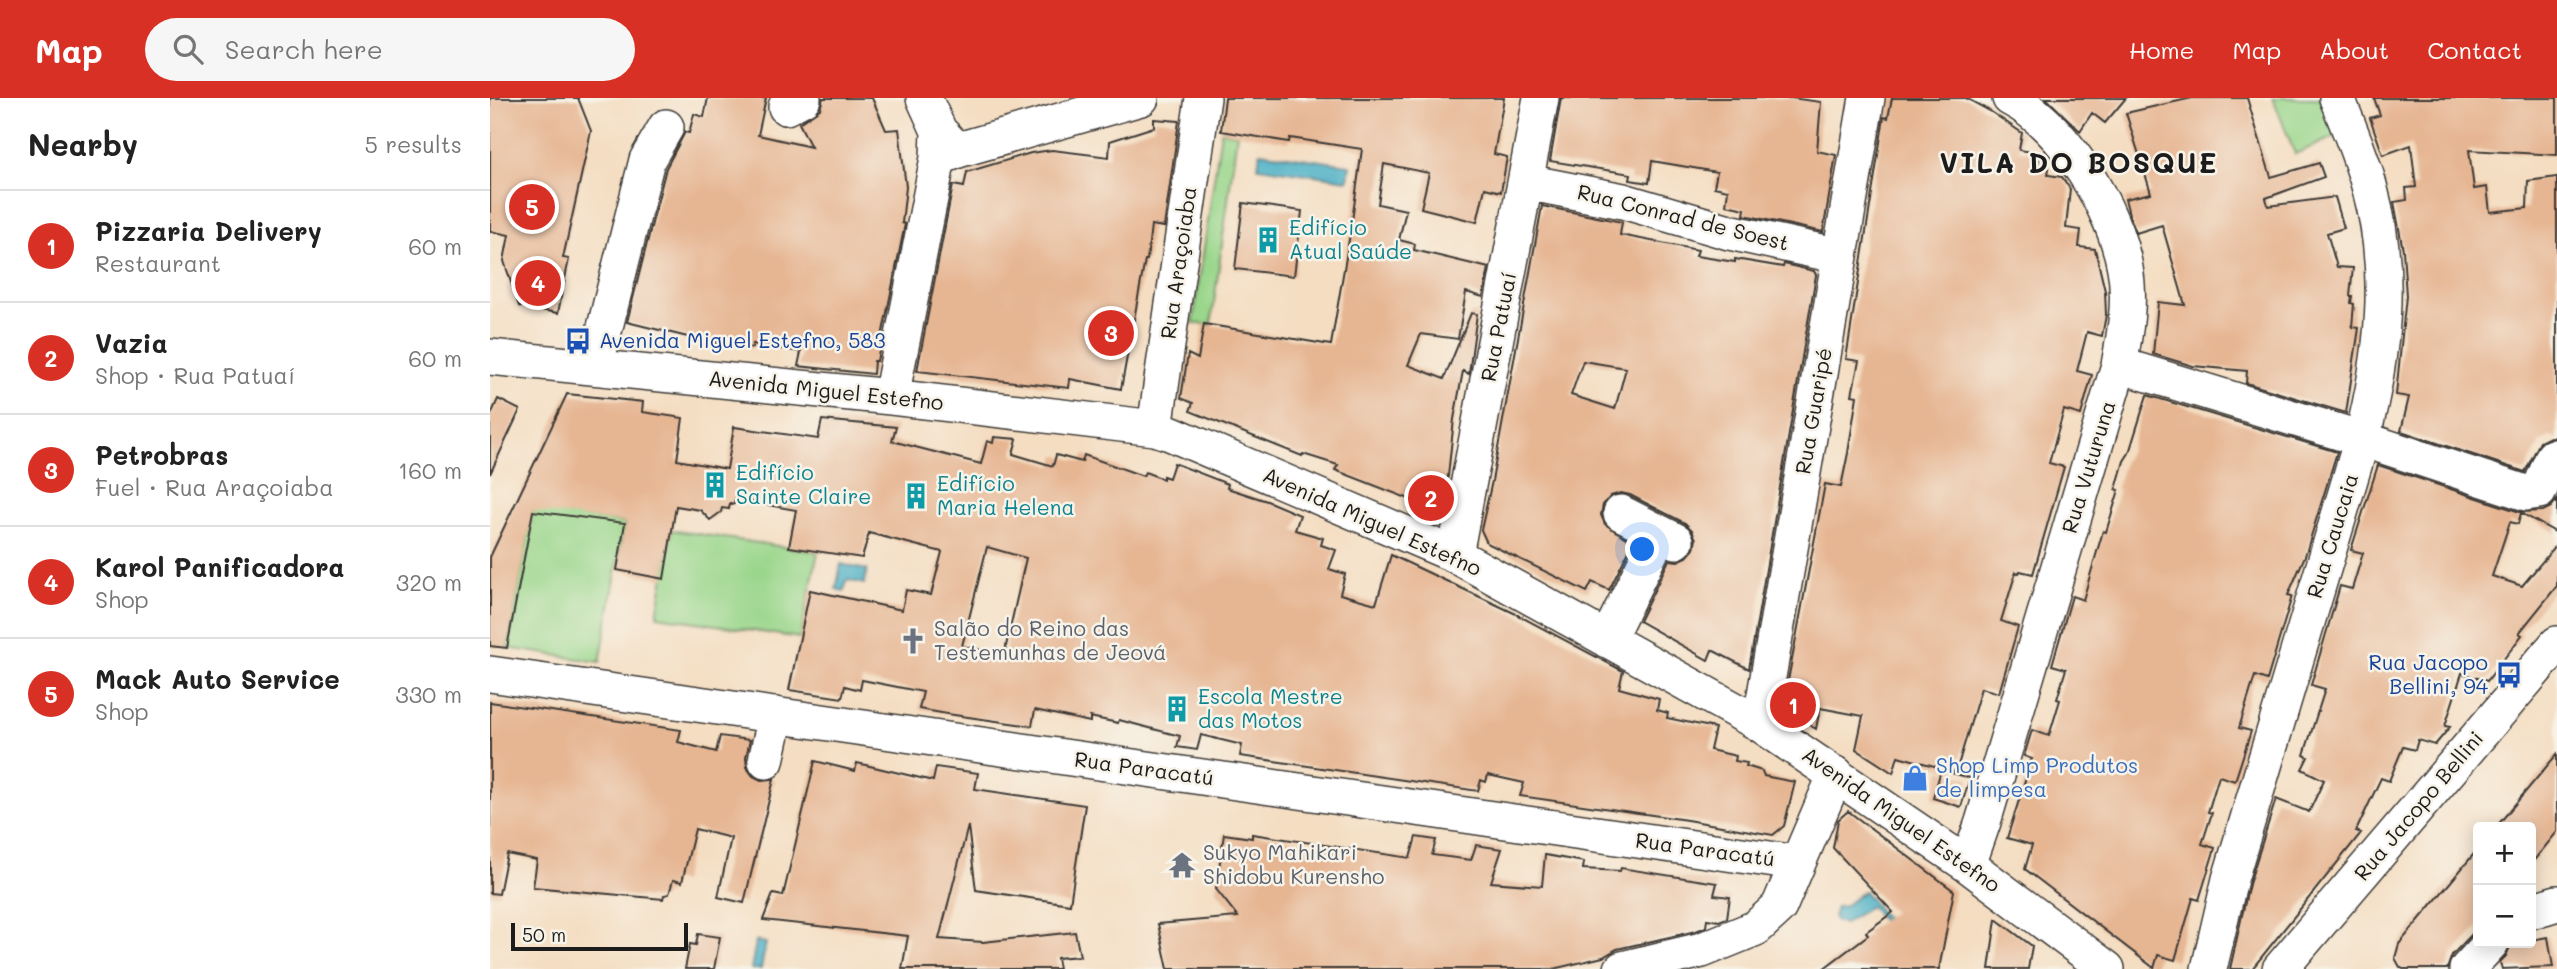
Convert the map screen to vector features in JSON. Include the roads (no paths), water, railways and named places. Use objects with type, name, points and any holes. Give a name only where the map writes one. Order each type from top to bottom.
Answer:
[{"type":"street","points":[[891,397],[945,147],[924,98]]},
{"type":"street","points":[[945,147],[1141,98]]},
{"type":"street","name":"Rua Araçoiaba","points":[[1155,428],[1203,98]]},
{"type":"street","name":"Rua Patuaí","points":[[1455,555],[1541,98]]},
{"type":"street","name":"Rua Guaripé","points":[[1760,724],[1867,98]]},
{"type":"street","name":"Rua Vuturuna","points":[[1968,865],[2119,365],[2128,306],[2125,268],[2115,232],[2079,163],[2037,117],[2010,98]]},
{"type":"street","name":"Rua Caucaia","points":[[2209,969],[2230,879],[2362,439],[2375,389],[2382,344],[2385,287],[2371,190],[2337,98]]},
{"type":"street","points":[[595,367],[647,160],[666,127]]},
{"type":"street","name":"Rua Conrad de Soest","points":[[1526,182],[1623,201],[1729,232],[1840,256]]},
{"type":"street","name":"Avenida Miguel Estefno","points":[[490,357],[891,397],[1155,428],[1455,555],[1760,724],[1968,865],[2107,969]]},
{"type":"street","points":[[2119,365],[2362,439],[2529,494],[2539,491],[2553,457]]},
{"type":"street","points":[[1607,640],[1668,537],[1621,513]]},
{"type":"street","name":"Rua Jacopo Bellini","points":[[2280,969],[2557,644]]},
{"type":"street","name":"Rua Paracatú","points":[[490,674],[1797,863]]},
{"type":"street","points":[[766,761],[776,715]]},
{"type":"street","points":[[1622,969],[1702,950],[1756,928],[1779,906],[1836,774]]},
{"type":"street","points":[[2536,909],[2557,903]]},
{"type":"street","points":[[2467,969],[2486,948]]},
{"type":"water","points":[[1260,152],[1350,165],[1348,180],[1258,167]]},
{"type":"water","points":[[841,564],[867,570],[864,584],[847,580],[844,591],[836,589]]},
{"type":"water","points":[[1864,891],[1890,924],[1899,941],[1870,906],[1844,924],[1833,917],[1836,907],[1844,906]]},
{"type":"water","points":[[756,941],[766,943],[761,969],[751,969]]},
{"type":"place","name":"Mack Auto Service","points":[[532,207]]},
{"type":"place","name":"Edifício Atual Saúde","points":[[1268,240]]},
{"type":"place","name":"Karol Panificadora","points":[[538,283]]},
{"type":"place","name":"Petrobras","points":[[1111,333]]},
{"type":"place","name":"Avenida Miguel Estefno, 583","points":[[578,341]]},
{"type":"place","name":"Edifício Sainte Claire","points":[[715,485]]},
{"type":"place","name":"Edifício Maria Helena","points":[[916,496]]},
{"type":"place","name":"Vazia","points":[[1431,498]]},
{"type":"place","name":"Salão do Reino das Testemunhas de Jeová","points":[[913,641]]},
{"type":"place","name":"Rua Jacopo Bellini, 94","points":[[2509,675]]},
{"type":"place","name":"Pizzaria Delivery","points":[[1793,705]]},
{"type":"place","name":"Escola Mestre das Motos","points":[[1177,709]]},
{"type":"place","name":"Shop Limp Produtos de limpesa","points":[[1915,778]]},
{"type":"place","name":"Sukyo Mahikari Shidobu Kurensho","points":[[1182,865]]},
{"type":"district","name":"VILA DO BOSQUE","points":[[2079,163]]}]
